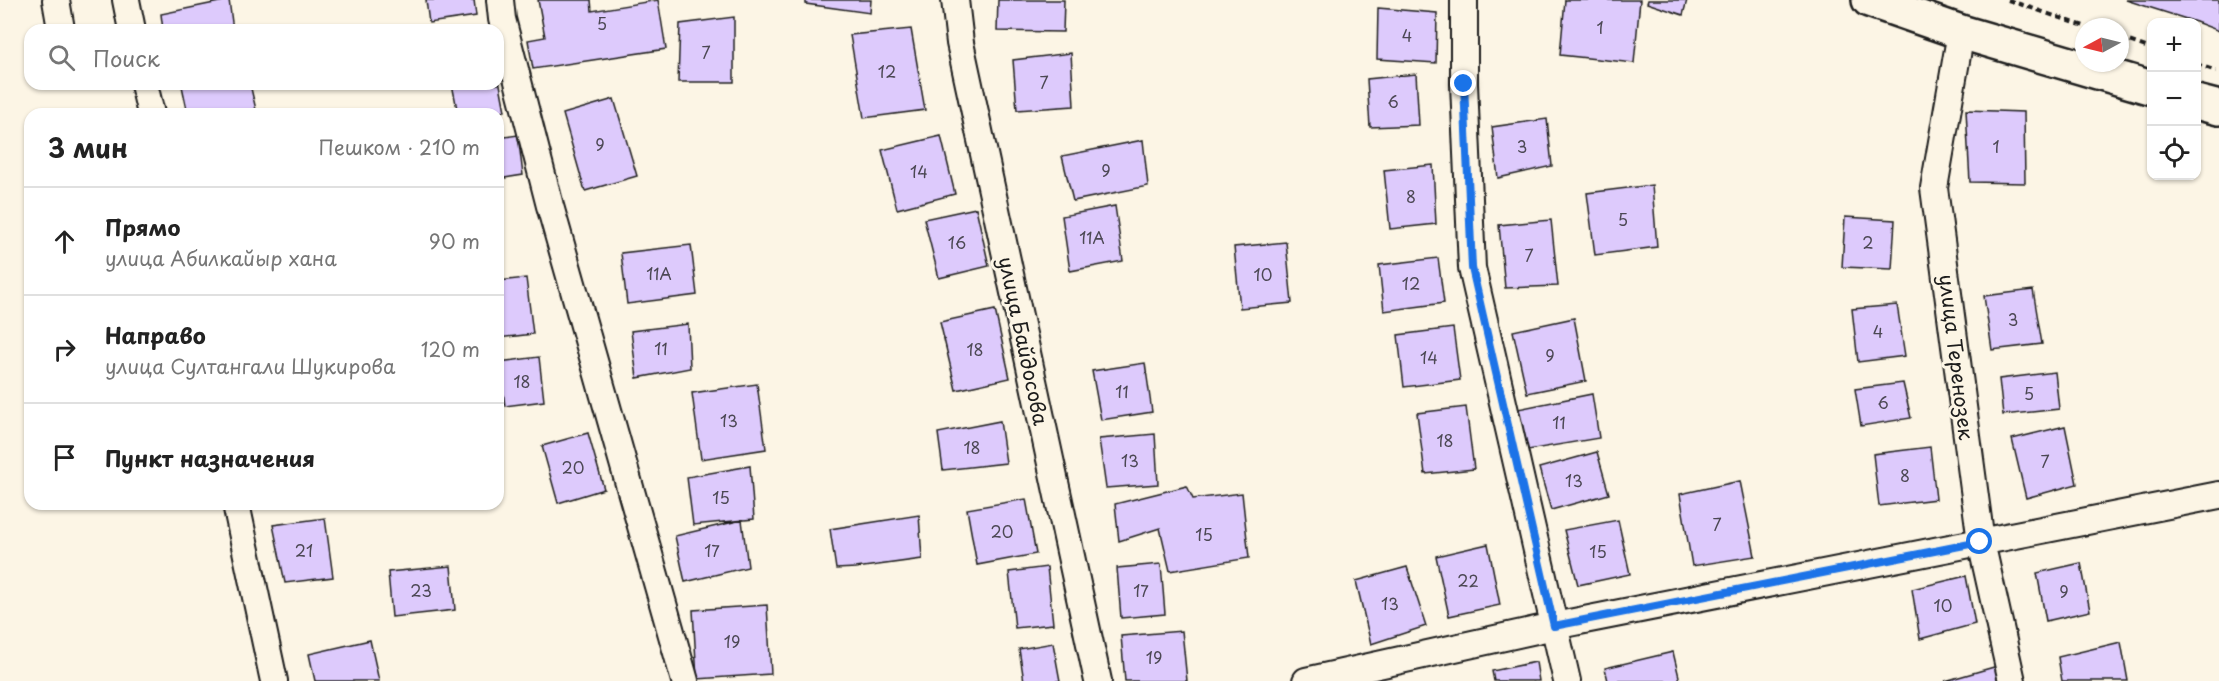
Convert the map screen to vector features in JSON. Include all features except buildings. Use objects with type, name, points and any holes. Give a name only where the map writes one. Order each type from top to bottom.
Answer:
[{"type":"street","points":[[56,0],[60,24]]},
{"type":"street","points":[[126,0],[131,24]]},
{"type":"street","points":[[500,0],[503,24]]},
{"type":"street","name":"улица Байдосова","points":[[955,0],[962,54],[1043,436],[1098,681]]},
{"type":"street","points":[[1464,0],[1464,84],[1472,268],[1567,681]]},
{"type":"street","points":[[1869,0],[1961,32],[2147,87]]},
{"type":"street","points":[[504,27],[550,206],[685,681]]},
{"type":"street","name":"улица Теренозек","points":[[1961,32],[1934,188],[1980,542],[2012,681]]},
{"type":"street","points":[[145,90],[149,108]]},
{"type":"street","points":[[2201,103],[2219,108]]},
{"type":"street","points":[[1306,681],[1554,626],[2219,495]]},
{"type":"street","points":[[237,510],[274,681]]},
{"type":"path","points":[[2008,0],[2075,23]]},
{"type":"path","points":[[2129,41],[2147,48]]},
{"type":"path","points":[[2201,66],[2219,72]]},
{"type":"route","points":[[1464,84],[1472,268],[1554,626],[1980,542]]}]
